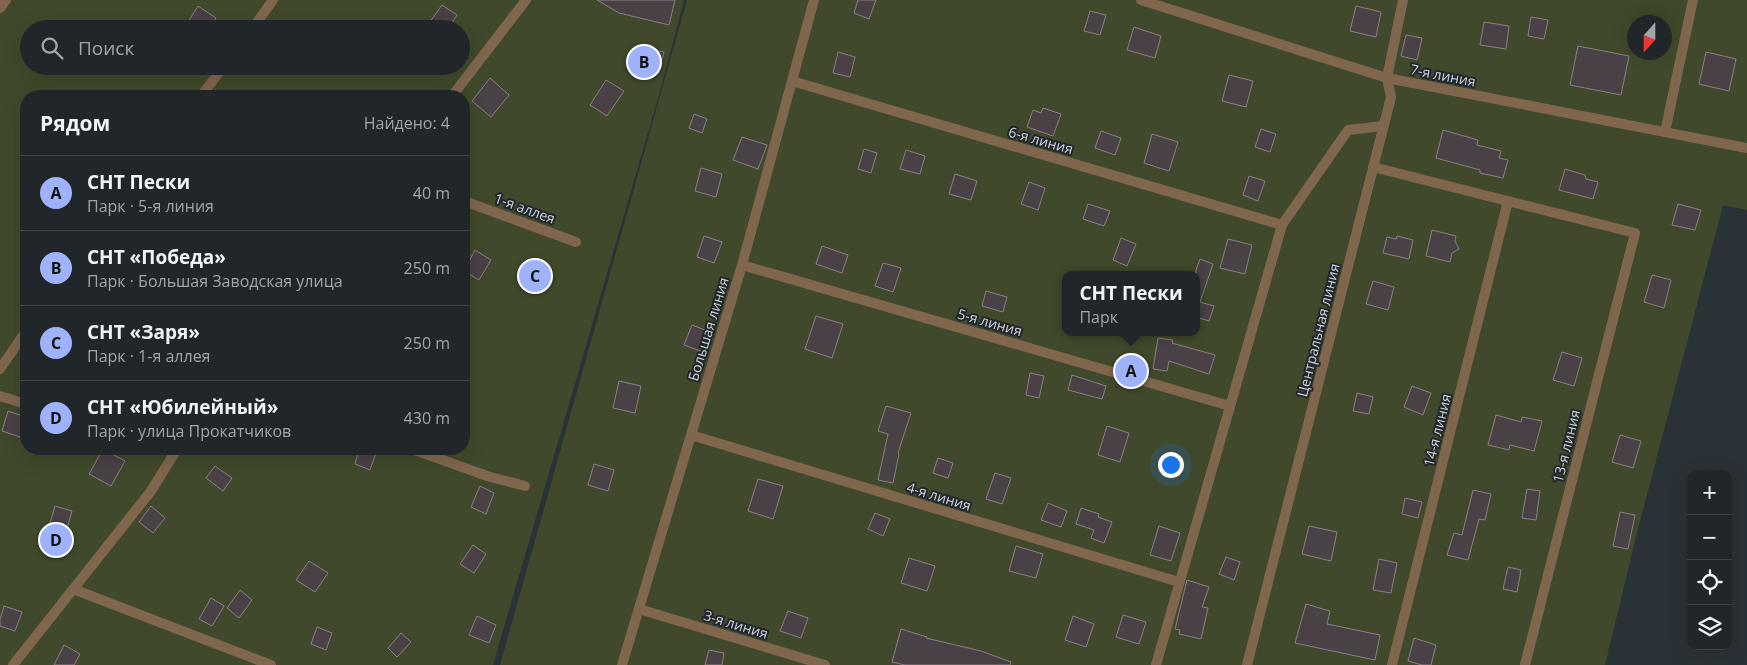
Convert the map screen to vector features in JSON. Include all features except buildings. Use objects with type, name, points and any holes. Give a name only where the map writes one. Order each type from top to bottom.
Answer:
[{"type":"street","points":[[0,8],[6,0]]},
{"type":"street","points":[[259,20],[273,0]]},
{"type":"street","points":[[470,73],[526,0]]},
{"type":"street","name":"Большая линия","points":[[622,665],[742,265],[814,0]]},
{"type":"street","name":"7-я линия","points":[[1141,0],[1387,78],[1747,148]]},
{"type":"street","name":"Центральная линия","points":[[1247,665],[1391,97],[1387,78],[1404,0]]},
{"type":"street","points":[[1665,132],[1693,0]]},
{"type":"street","points":[[206,90],[217,75]]},
{"type":"street","points":[[457,90],[468,75]]},
{"type":"street","name":"6-я линия","points":[[792,81],[1282,225]]},
{"type":"street","points":[[1156,665],[1282,225],[1348,130],[1384,126]]},
{"type":"street","points":[[1373,167],[1508,201]]},
{"type":"street","name":"13-я линия","points":[[1508,201],[1635,233],[1525,665]]},
{"type":"street","name":"14-я линия","points":[[1392,665],[1508,201]]},
{"type":"street","name":"1-я аллея","points":[[470,203],[576,242]]},
{"type":"street","name":"5-я линия","points":[[742,265],[1230,406]]},
{"type":"street","points":[[0,369],[20,340]]},
{"type":"street","points":[[0,396],[20,402]]},
{"type":"street","name":"4-я линия","points":[[691,435],[1179,582]]},
{"type":"street","points":[[12,665],[151,490],[171,455]]},
{"type":"street","points":[[429,455],[487,476],[525,486]]},
{"type":"street","points":[[73,589],[271,665]]},
{"type":"street","name":"3-я линия","points":[[639,609],[825,665]]},
{"type":"green space","points":[[0,0],[684,0],[661,88],[493,665],[0,665]]},
{"type":"green space","points":[[687,0],[1747,0],[1747,210],[1723,205],[1637,533],[1605,665],[500,665]]},
{"type":"place","name":"СНТ «Победа»","points":[[644,62]]},
{"type":"place","name":"СНТ «Заря»","points":[[535,276]]},
{"type":"place","name":"СНТ Пески","points":[[1131,371]]},
{"type":"place","name":"СНТ «Юбилейный»","points":[[56,540]]}]
